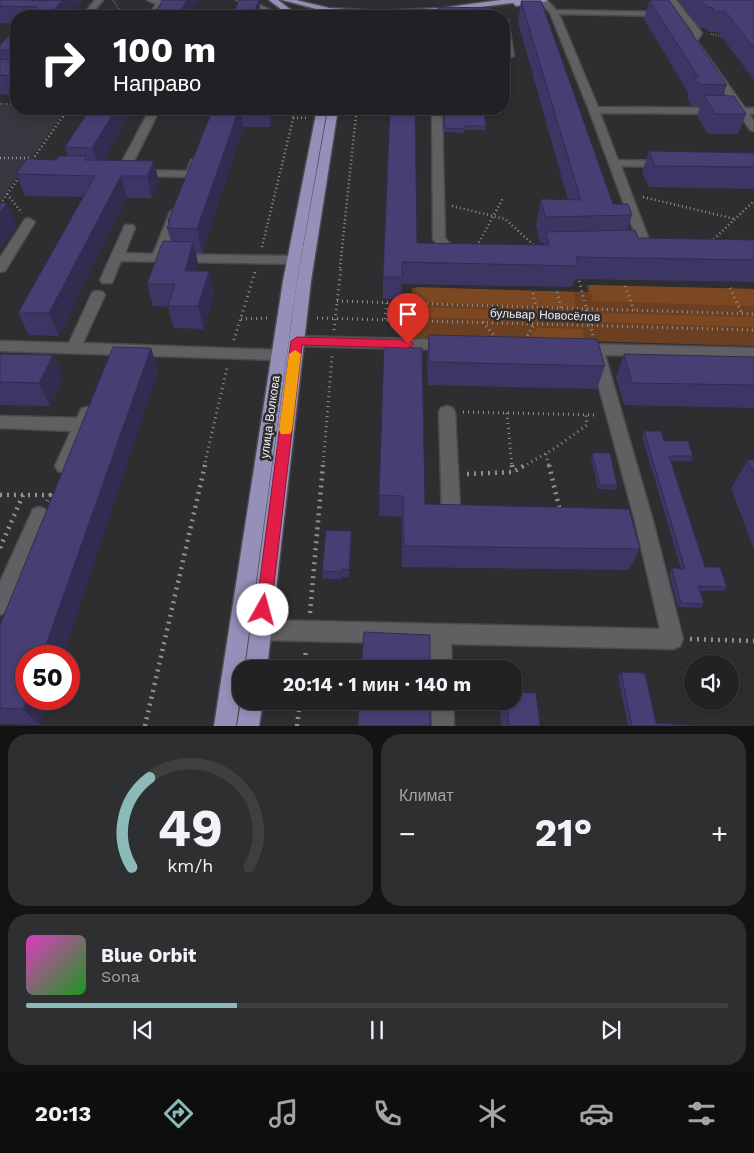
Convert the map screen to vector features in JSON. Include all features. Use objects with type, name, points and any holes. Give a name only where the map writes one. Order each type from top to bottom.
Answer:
[{"type":"main road","points":[[273,0],[287,10]]},
{"type":"main road","points":[[286,0],[332,10]]},
{"type":"main road","points":[[440,10],[488,2],[519,0]]},
{"type":"main road","points":[[473,10],[544,0]]},
{"type":"main road","name":"улица Волкова","points":[[225,726],[279,355],[294,260],[321,115]]},
{"type":"main road","name":"улица Волкова","points":[[257,660],[304,281],[332,115]]},
{"type":"main road","points":[[248,726],[251,710]]},
{"type":"lane","points":[[91,10],[99,0]]},
{"type":"lane","points":[[150,0],[160,4],[156,10]]},
{"type":"lane","points":[[240,0],[264,10]]},
{"type":"lane","points":[[544,0],[554,12],[594,110],[644,245]]},
{"type":"lane","points":[[672,0],[698,33],[693,41],[740,111],[754,128]]},
{"type":"lane","points":[[500,6],[501,10]]},
{"type":"lane","points":[[554,12],[670,14]]},
{"type":"lane","points":[[594,110],[754,111]]},
{"type":"lane","points":[[151,115],[117,173],[191,174],[202,146]]},
{"type":"lane","points":[[438,115],[439,239],[446,247],[475,250]]},
{"type":"lane","points":[[614,163],[674,164]]},
{"type":"lane","points":[[158,257],[180,201]]},
{"type":"lane","points":[[0,268],[29,222]]},
{"type":"lane","points":[[107,280],[129,228]]},
{"type":"lane","points":[[116,257],[294,260]]},
{"type":"lane","points":[[74,348],[98,295]]},
{"type":"lane","points":[[297,341],[463,346]]},
{"type":"lane","points":[[0,346],[279,355]]},
{"type":"lane","points":[[261,630],[673,639],[635,520],[615,415],[586,348],[754,353]]},
{"type":"lane","points":[[108,366],[115,350]]},
{"type":"lane","points":[[64,466],[93,400]]},
{"type":"lane","points":[[447,412],[451,516],[479,517]]},
{"type":"lane","points":[[0,422],[82,424]]},
{"type":"lane","points":[[0,605],[39,515]]},
{"type":"lane","points":[[440,634],[441,660]]},
{"type":"lane","points":[[442,710],[443,726]]},
{"type":"path","points":[[698,33],[728,38]]},
{"type":"path","points":[[28,165],[64,115]]},
{"type":"path","points":[[145,726],[230,354],[259,260],[294,115]]},
{"type":"path","points":[[305,660],[333,342],[356,115]]},
{"type":"path","points":[[0,158],[33,158]]},
{"type":"path","points":[[0,204],[23,171]]},
{"type":"path","points":[[7,194],[29,222]]},
{"type":"path","points":[[626,194],[735,219]]},
{"type":"path","points":[[475,250],[503,198]]},
{"type":"path","points":[[705,248],[754,201]]},
{"type":"path","points":[[439,204],[505,219],[538,249]]},
{"type":"path","points":[[577,273],[591,326]]},
{"type":"path","points":[[625,286],[634,310]]},
{"type":"path","points":[[730,288],[742,314]]},
{"type":"path","points":[[557,292],[561,308]]},
{"type":"path","points":[[533,293],[536,307]]},
{"type":"path","name":"бульвар Новосёлов","points":[[337,302],[754,314]]},
{"type":"path","points":[[385,319],[386,303]]},
{"type":"path","points":[[411,320],[412,304]]},
{"type":"path","name":"бульвар Новосёлов","points":[[336,318],[754,330]]},
{"type":"path","points":[[483,322],[498,340]]},
{"type":"path","points":[[521,347],[534,324]]},
{"type":"path","points":[[447,412],[615,415]]},
{"type":"path","points":[[508,413],[513,472]]},
{"type":"path","points":[[450,473],[490,474],[513,472],[546,454],[587,425],[586,415]]},
{"type":"path","points":[[546,454],[562,519]]},
{"type":"path","points":[[0,548],[23,495]]},
{"type":"path","points":[[673,639],[754,641]]},
{"type":"path","points":[[297,726],[299,710]]},
{"type":"shaded area","points":[[0,105],[10,105],[10,115],[62,115],[0,201]]},
{"type":"shaded area","points":[[587,285],[754,289],[754,346],[589,341],[411,342],[412,288],[588,292]]},
{"type":"shaded area","points":[[589,285],[754,289],[754,306],[593,301]]},
{"type":"shaded area","points":[[416,287],[573,292],[576,307],[416,302]]},
{"type":"shaded area","points":[[416,307],[577,312],[579,322],[416,317]]},
{"type":"shaded area","points":[[596,313],[754,317],[754,327],[598,322]]},
{"type":"shaded area","points":[[536,328],[582,329],[586,346],[527,344]]},
{"type":"building","points":[[0,0],[63,0],[54,10],[34,10],[37,7],[0,6]]},
{"type":"building","points":[[163,0],[187,0],[181,10],[156,10]]},
{"type":"building","points":[[239,0],[259,0],[255,10],[235,10]]},
{"type":"building","points":[[649,0],[669,0],[727,85],[698,84],[694,78],[699,78]]},
{"type":"building","points":[[700,0],[754,0],[754,48],[725,11],[716,12]]},
{"type":"building","points":[[521,1],[541,1],[613,204],[628,204],[632,215],[545,217],[541,199],[581,200]]},
{"type":"building","points":[[438,7],[492,8],[492,10],[438,10]]},
{"type":"building","points":[[10,34],[10,51],[0,50],[0,45]]},
{"type":"building","points":[[0,59],[10,60],[10,76],[0,75]]},
{"type":"building","points":[[704,95],[734,96],[746,114],[715,114]]},
{"type":"building","points":[[86,115],[112,115],[92,148],[65,147]]},
{"type":"building","points":[[211,115],[237,115],[197,229],[167,228],[170,221],[168,221]]},
{"type":"building","points":[[390,115],[415,115],[417,243],[549,245],[546,232],[635,230],[638,238],[754,240],[754,260],[576,257],[578,266],[402,262],[402,277],[383,277]]},
{"type":"building","points":[[444,115],[485,115],[486,126],[464,126],[464,129],[445,128]]},
{"type":"building","points":[[649,151],[754,153],[754,167],[655,166]]},
{"type":"building","points":[[59,156],[86,156],[84,160],[154,161],[147,176],[121,176],[49,313],[18,313],[95,176],[16,174],[27,159],[56,160]]},
{"type":"building","points":[[0,203],[7,203],[0,213]]},
{"type":"building","points":[[163,241],[193,242],[185,271],[209,271],[198,306],[168,306],[175,284],[147,284]]},
{"type":"building","points":[[429,335],[597,339],[605,366],[429,362]]},
{"type":"building","points":[[113,347],[151,348],[46,645],[15,645],[15,709],[0,708],[0,625]]},
{"type":"building","points":[[384,347],[422,348],[425,504],[629,509],[640,549],[404,546],[403,496],[379,495]]},
{"type":"building","points":[[0,354],[53,355],[39,383],[0,382]]},
{"type":"building","points":[[624,354],[754,357],[754,385],[632,383]]},
{"type":"building","points":[[644,431],[661,431],[664,441],[688,441],[693,456],[669,456],[705,567],[720,567],[727,587],[698,586],[704,604],[681,603],[672,568],[685,569]]},
{"type":"building","points":[[592,453],[610,453],[617,485],[600,485]]},
{"type":"building","points":[[748,460],[754,460],[754,474]]},
{"type":"building","points":[[326,530],[351,531],[349,570],[342,569],[342,572],[322,571]]},
{"type":"building","points":[[364,632],[430,635],[430,660],[362,660]]},
{"type":"building","points":[[621,672],[645,673],[656,723],[707,726],[632,726]]},
{"type":"building","points":[[522,692],[536,693],[540,726],[509,726],[508,710],[522,710]]},
{"type":"building","points":[[359,710],[430,710],[430,726],[358,726]]},
{"type":"slow traffic","points":[[286,430],[295,354]]},
{"type":"route","points":[[263,610],[297,341],[408,344]]}]
